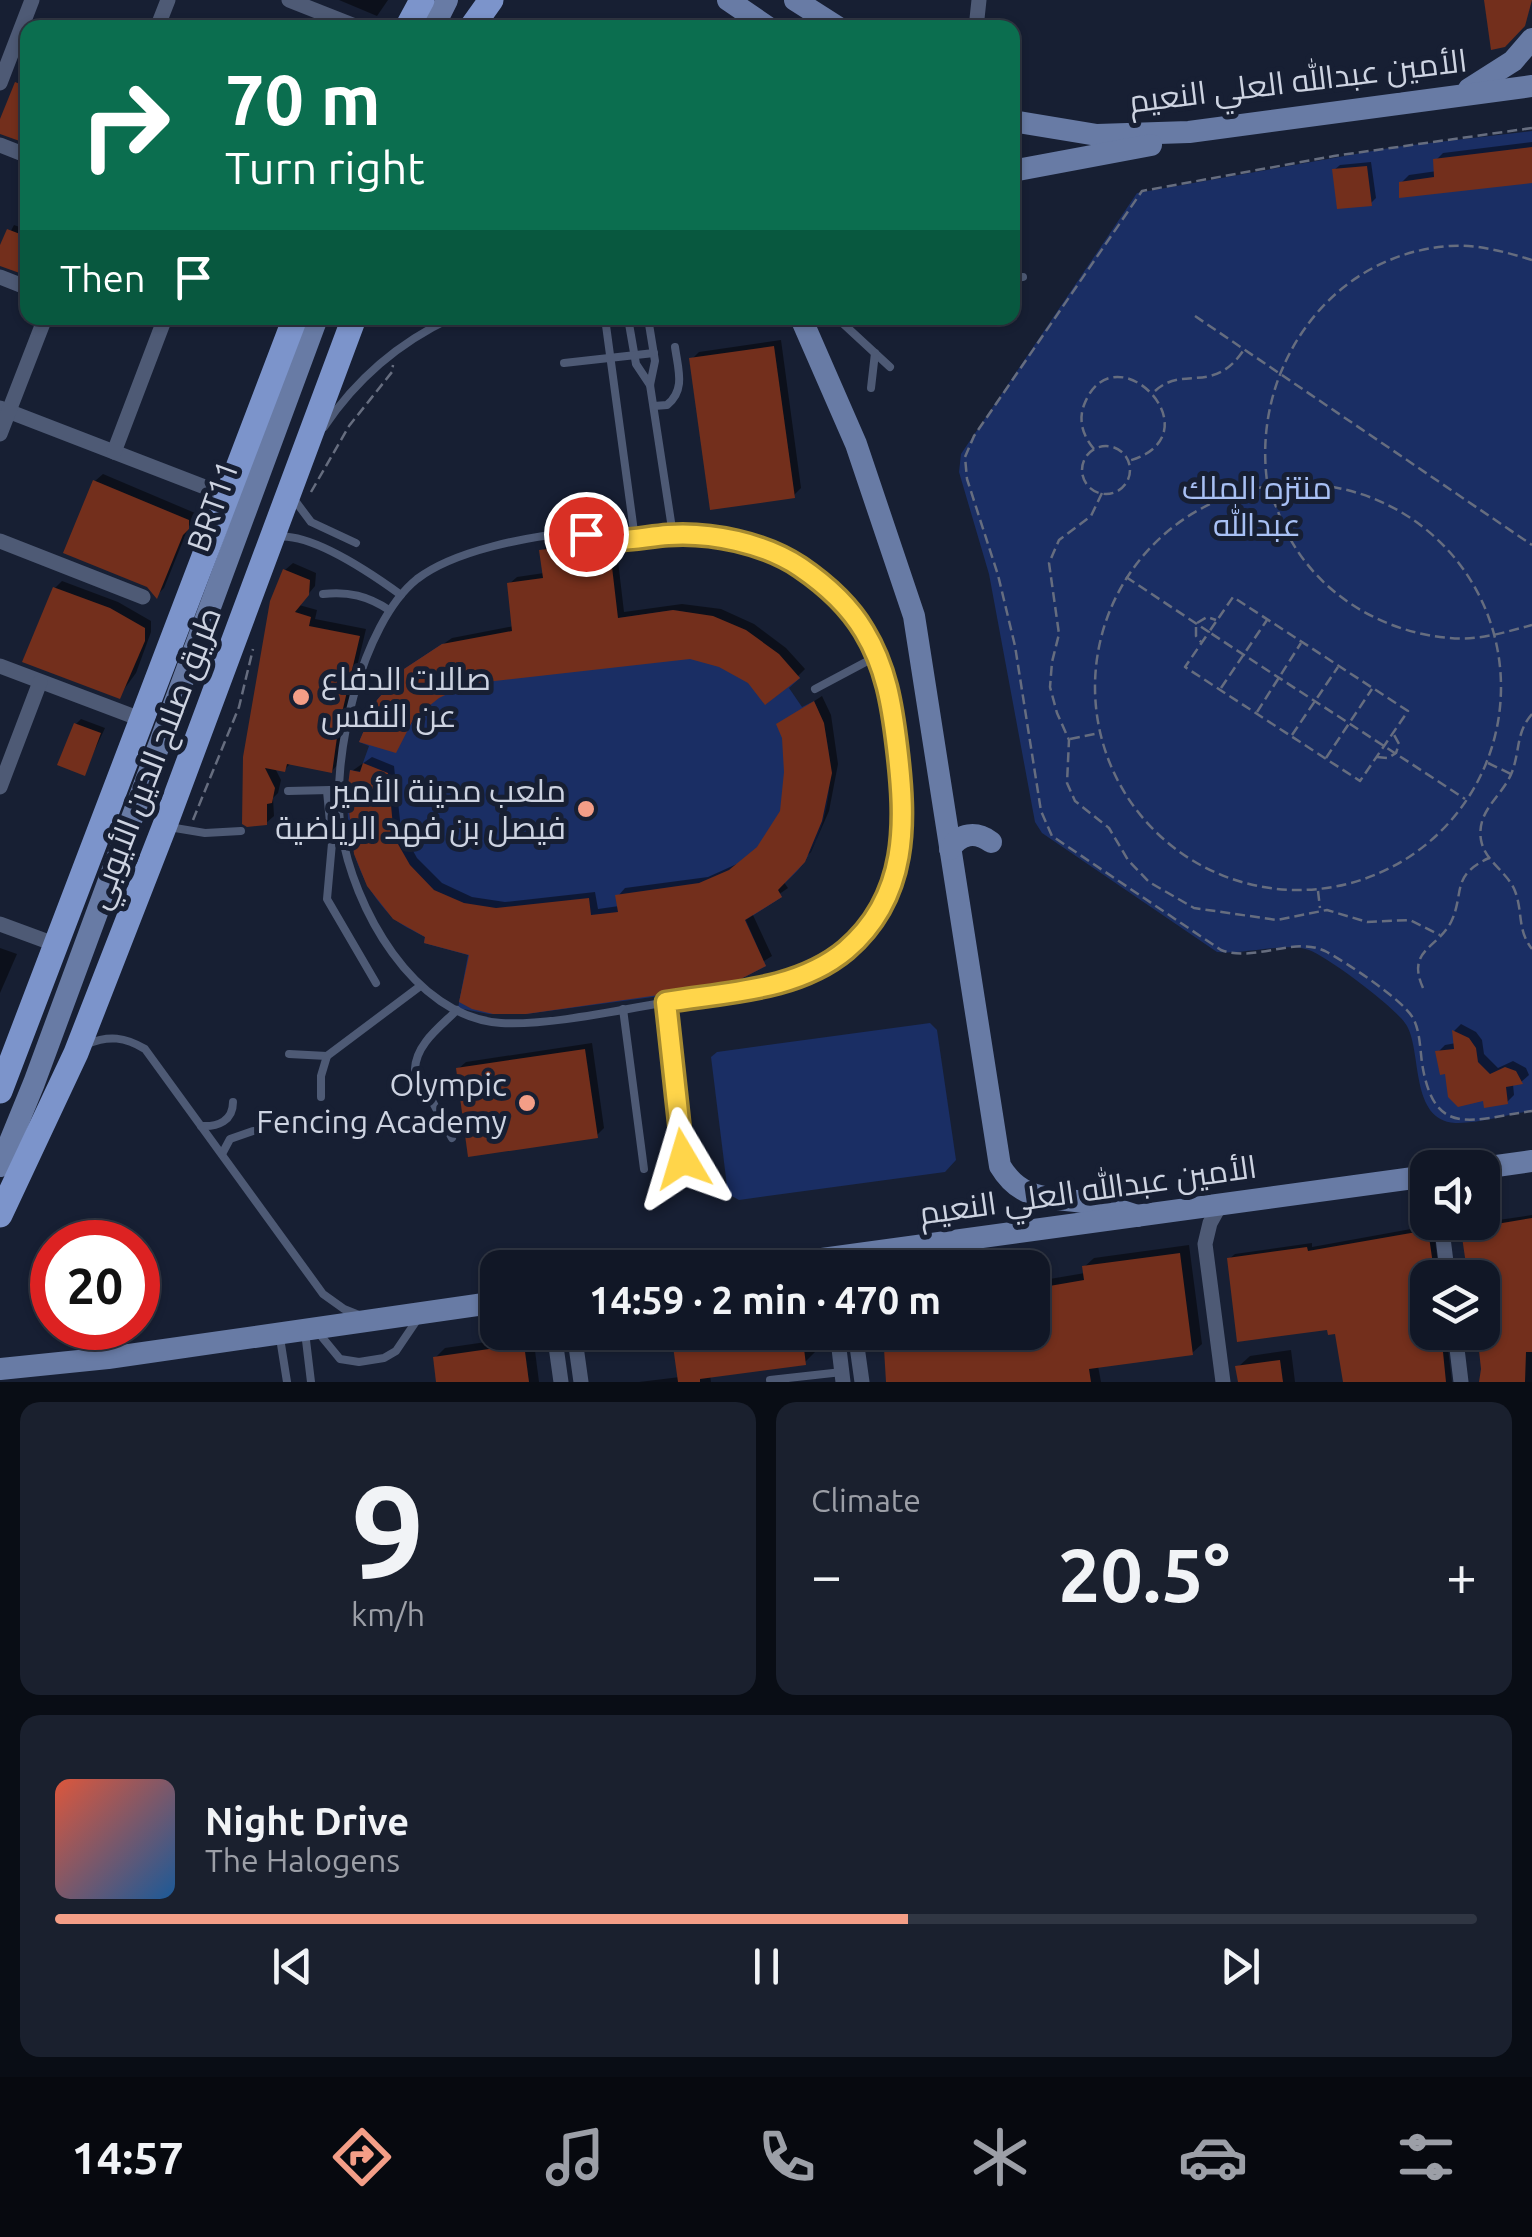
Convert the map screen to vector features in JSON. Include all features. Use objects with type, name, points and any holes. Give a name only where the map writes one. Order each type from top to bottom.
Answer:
[{"type":"main road","points":[[728,0],[757,20]]},
{"type":"main road","points":[[795,0],[826,20]]},
{"type":"main road","points":[[1460,94],[1513,61],[1532,39]]},
{"type":"main road","name":"الأمين عبدالله العلي النعيم","points":[[1020,124],[1097,135],[1227,128],[1532,86]]},
{"type":"main road","points":[[1020,169],[1227,128]]},
{"type":"main road","name":"طريق صلاح الدين الأيوبي","points":[[0,1091],[6,1058],[58,945],[292,325]]},
{"type":"main road","name":"BRT11","points":[[0,1166],[314,325]]},
{"type":"main road","name":"طريق صلاح الدين الأيوبي","points":[[0,1215],[176,828],[270,539],[351,325]]},
{"type":"main road","points":[[805,325],[860,454],[914,616],[1000,1166],[1007,1178],[1027,1194],[1104,1206],[1137,1216]]},
{"type":"main road","points":[[950,848],[965,835],[979,835],[991,842]]},
{"type":"main road","points":[[1500,1165],[1532,1161]]},
{"type":"main road","name":"الأمين عبدالله العلي النعيم","points":[[922,1250],[1137,1216],[1410,1183]]},
{"type":"main road","points":[[0,1370],[480,1304]]},
{"type":"street","points":[[289,0],[340,20]]},
{"type":"street","points":[[0,82],[20,31]]},
{"type":"street","points":[[0,434],[4,409],[42,325]]},
{"type":"street","points":[[114,452],[163,325]]},
{"type":"street","points":[[4,409],[228,496]]},
{"type":"street","points":[[0,541],[143,597]]},
{"type":"street","points":[[0,666],[143,720]]},
{"type":"street","points":[[0,788],[40,682]]},
{"type":"street","points":[[0,924],[58,945]]},
{"type":"street","points":[[1220,1205],[1205,1244],[1223,1382]]},
{"type":"street","points":[[1176,1211],[1205,1244]]},
{"type":"street","points":[[557,1350],[561,1382]]},
{"type":"street","points":[[576,1350],[581,1382]]},
{"type":"street","points":[[839,1350],[842,1377]]},
{"type":"street","points":[[858,1350],[862,1382]]},
{"type":"street","points":[[1457,1350],[1461,1382]]},
{"type":"lane","points":[[356,543],[300,512],[292,481],[340,405],[387,356],[436,325]]},
{"type":"lane","points":[[606,325],[634,539]]},
{"type":"lane","points":[[629,325],[633,355],[650,385]]},
{"type":"lane","points":[[649,325],[654,353],[650,385],[673,534]]},
{"type":"lane","points":[[844,325],[890,367]]},
{"type":"lane","points":[[654,406],[666,405],[678,393],[675,347]]},
{"type":"lane","points":[[564,363],[654,353]]},
{"type":"lane","points":[[870,388],[875,354]]},
{"type":"lane","points":[[574,532],[606,541],[634,539],[673,534],[767,550],[795,564],[844,603],[878,656],[888,686],[904,822],[899,863],[878,912],[844,951],[808,974],[768,986],[520,1022],[488,1020],[457,1010],[419,987],[356,888],[340,824],[340,789],[354,699],[365,660],[389,610],[401,595],[436,567],[456,558],[544,535],[574,532]]},
{"type":"lane","points":[[270,539],[296,537],[401,595]]},
{"type":"lane","points":[[322,594],[364,596],[389,610]]},
{"type":"lane","points":[[815,689],[878,656]]},
{"type":"lane","points":[[288,791],[340,789]]},
{"type":"lane","points":[[327,791],[332,842],[327,898],[376,982]]},
{"type":"lane","points":[[176,828],[241,832]]},
{"type":"lane","points":[[321,1096],[321,1076],[328,1056],[419,987]]},
{"type":"lane","points":[[666,1002],[683,1159]]},
{"type":"lane","points":[[623,1009],[644,1169]]},
{"type":"lane","points":[[452,1138],[415,1062],[420,1048],[457,1010]]},
{"type":"lane","points":[[76,1053],[102,1038],[132,1042],[155,1061],[323,1294],[344,1310],[382,1318]]},
{"type":"lane","points":[[289,1054],[328,1056]]},
{"type":"lane","points":[[202,1126],[228,1119],[233,1111],[232,1102]]},
{"type":"lane","points":[[222,1154],[230,1139],[253,1131]]},
{"type":"lane","points":[[309,1329],[340,1359],[359,1362],[384,1358],[396,1351],[422,1312]]},
{"type":"lane","points":[[309,1329],[311,1382]]},
{"type":"lane","points":[[279,1333],[288,1382]]},
{"type":"lane","points":[[770,1380],[842,1377]]},
{"type":"path","points":[[1532,128],[1334,156],[1142,190],[974,436],[965,464],[966,479],[998,575],[1015,646],[1041,811],[1052,836],[1221,950],[1236,955],[1313,948],[1327,952],[1412,1016],[1418,1031],[1426,1088],[1437,1108],[1446,1114],[1468,1119],[1532,1111]]},
{"type":"path","points":[[1532,260],[1495,249],[1450,246],[1406,254],[1365,272],[1328,298],[1299,333],[1278,373],[1268,410],[1268,485],[1284,526],[1306,563],[1336,594],[1360,610],[1412,633],[1454,639],[1532,626]]},
{"type":"path","points":[[1195,316],[1532,545]]},
{"type":"path","points":[[1154,392],[1176,380],[1214,376],[1231,366],[1244,349]]},
{"type":"path","points":[[300,512],[349,426],[392,372],[393,363],[387,356]]},
{"type":"path","points":[[1094,449],[1084,434],[1086,400],[1098,387],[1114,379],[1131,379],[1154,392],[1162,408],[1161,434],[1152,449],[1128,460]]},
{"type":"path","points":[[1116,448],[1128,460],[1130,473],[1125,485],[1114,492],[1102,494],[1090,488],[1083,477],[1083,464],[1094,449],[1116,448]]},
{"type":"path","points":[[1310,483],[1352,490],[1392,505],[1415,520],[1457,558],[1480,594],[1495,634],[1501,677],[1500,706],[1487,762],[1467,800],[1437,835],[1402,862],[1361,880],[1318,890],[1276,889],[1236,881],[1186,856],[1163,840],[1135,809],[1114,773],[1100,733],[1095,692],[1098,650],[1110,610],[1126,577],[1157,540],[1190,514],[1227,496],[1268,485],[1310,483]]},
{"type":"path","points":[[1102,494],[1091,516],[1059,540],[1049,564],[1060,624],[1050,687],[1069,740],[1067,783],[1074,800],[1109,828],[1138,872],[1163,893],[1194,908],[1269,920],[1320,910],[1367,922],[1410,920],[1440,936]]},
{"type":"path","points":[[1126,577],[1467,800]]},
{"type":"path","points":[[1234,597],[1268,619],[1408,711],[1360,781],[1186,667],[1234,597]]},
{"type":"path","points":[[1196,624],[1207,617],[1217,620]]},
{"type":"path","points":[[1220,691],[1268,619]]},
{"type":"path","points":[[1196,624],[1196,636],[1202,643]]},
{"type":"path","points":[[176,828],[202,802],[239,707],[255,638]]},
{"type":"path","points":[[1255,714],[1302,642]]},
{"type":"path","points":[[1291,736],[1338,665]]},
{"type":"path","points":[[1326,759],[1372,688]]},
{"type":"path","points":[[1532,714],[1520,731],[1511,774],[1482,819],[1480,836],[1488,858],[1512,885],[1518,900],[1521,932],[1532,949]]},
{"type":"path","points":[[1376,757],[1388,758],[1396,753],[1399,744],[1393,732]]},
{"type":"path","points":[[1069,740],[1100,733]]},
{"type":"path","points":[[1487,762],[1511,774]]},
{"type":"path","points":[[1422,988],[1418,974],[1420,957],[1453,917],[1464,876],[1488,858]]},
{"type":"path","points":[[1318,890],[1320,910]]},
{"type":"green space","name":"منتزه الملك عبدالله","points":[[1532,131],[1532,1111],[1455,1123],[1441,1119],[1424,1098],[1407,1026],[1391,1008],[1346,973],[1300,948],[1217,952],[1042,833],[1035,822],[989,574],[959,472],[961,454],[1137,193],[1395,147]]},
{"type":"green space","name":"ملعب مدينة الأمير فيصل بن فهد الرياضية","points":[[673,610],[714,619],[756,640],[800,678],[789,688],[802,707],[814,701],[822,720],[830,782],[815,843],[805,861],[778,890],[782,897],[746,920],[766,966],[729,985],[690,992],[526,1014],[489,1014],[458,1008],[468,955],[424,943],[425,937],[391,916],[367,884],[353,848],[348,810],[350,770],[360,771],[369,746],[359,742],[377,700],[404,669],[442,644]]},
{"type":"green space","points":[[930,1023],[937,1030],[956,1160],[945,1172],[739,1200],[728,1194],[711,1057],[717,1052]]},
{"type":"building","points":[[1484,0],[1532,0],[1525,26],[1505,47],[1491,50]]},
{"type":"building","points":[[15,82],[20,84],[20,141],[0,134],[0,119]]},
{"type":"building","points":[[1532,147],[1532,183],[1399,198],[1399,182],[1434,177],[1433,159]]},
{"type":"building","points":[[1367,166],[1372,206],[1337,209],[1332,169]]},
{"type":"building","points":[[7,229],[20,234],[20,273],[0,266],[0,245]]},
{"type":"building","points":[[774,346],[795,498],[710,510],[689,358]]},
{"type":"building","points":[[93,480],[189,520],[189,529],[157,599],[147,587],[63,553]]},
{"type":"building","points":[[573,546],[576,571],[612,567],[618,618],[673,610],[713,616],[746,630],[779,654],[800,678],[765,705],[748,683],[719,667],[690,659],[468,684],[439,698],[414,718],[396,753],[359,742],[377,700],[404,669],[442,644],[512,631],[507,583],[543,578],[539,550]]},
{"type":"building","name":"صالات الدفاع عن النفس","points":[[283,569],[310,580],[309,595],[295,612],[311,617],[309,626],[360,636],[332,773],[287,764],[285,772],[265,768],[275,788],[272,803],[267,804],[267,825],[247,827],[242,824],[243,757],[270,601]]},
{"type":"building","points":[[53,587],[110,608],[145,628],[145,641],[120,699],[22,662]]},
{"type":"building","points":[[814,701],[824,723],[832,773],[822,821],[805,862],[778,890],[782,897],[745,920],[766,966],[729,985],[526,1014],[493,1014],[472,1009],[459,1002],[469,955],[424,943],[425,937],[393,919],[367,886],[354,854],[347,793],[350,770],[360,772],[363,763],[388,773],[394,837],[410,865],[434,890],[464,903],[496,908],[589,898],[591,915],[618,912],[615,895],[699,883],[729,870],[757,847],[780,811],[784,772],[782,738],[776,724]]},
{"type":"building","points":[[74,723],[101,733],[85,776],[57,765]]},
{"type":"building","points":[[1452,1030],[1469,1038],[1476,1048],[1478,1062],[1490,1074],[1505,1067],[1516,1071],[1523,1084],[1506,1087],[1508,1104],[1484,1108],[1483,1101],[1458,1107],[1448,1097],[1445,1074],[1440,1075],[1435,1051],[1454,1049]]},
{"type":"building","name":"Olympic Fencing Academy","points":[[585,1049],[598,1138],[468,1157],[456,1068]]},
{"type":"building","points":[[1532,1218],[1532,1352],[1526,1352],[1525,1382],[1479,1382],[1479,1350],[1500,1350],[1500,1260],[1465,1260],[1462,1240],[1500,1240],[1500,1223]]},
{"type":"building","points":[[1410,1233],[1410,1240],[1429,1240],[1432,1260],[1410,1260],[1410,1350],[1443,1350],[1446,1382],[1343,1382],[1335,1334],[1328,1335],[1327,1330],[1237,1342],[1227,1258],[1307,1247],[1308,1251]]},
{"type":"building","points":[[1180,1253],[1193,1355],[1089,1369],[1091,1382],[886,1382],[884,1350],[1050,1350],[1050,1286],[1084,1280],[1082,1266]]},
{"type":"building","points":[[482,1350],[525,1350],[529,1382],[436,1382],[433,1357]]},
{"type":"building","points":[[674,1350],[804,1350],[806,1365],[678,1382]]},
{"type":"building","points":[[1280,1360],[1283,1382],[1238,1382],[1235,1366]]},
{"type":"place","name":"صالات الدفاع عن النفس","points":[[301,697]]},
{"type":"place","name":"ملعب مدينة الأمير فيصل بن فهد الرياضية","points":[[586,809]]},
{"type":"place","name":"Olympic Fencing Academy","points":[[527,1103]]},
{"type":"route","points":[[586,534],[606,541],[673,534],[706,536],[767,550],[795,564],[844,603],[863,628],[878,656],[893,717],[903,797],[903,842],[893,884],[860,937],[827,964],[788,981],[666,1002],[683,1159]]}]
